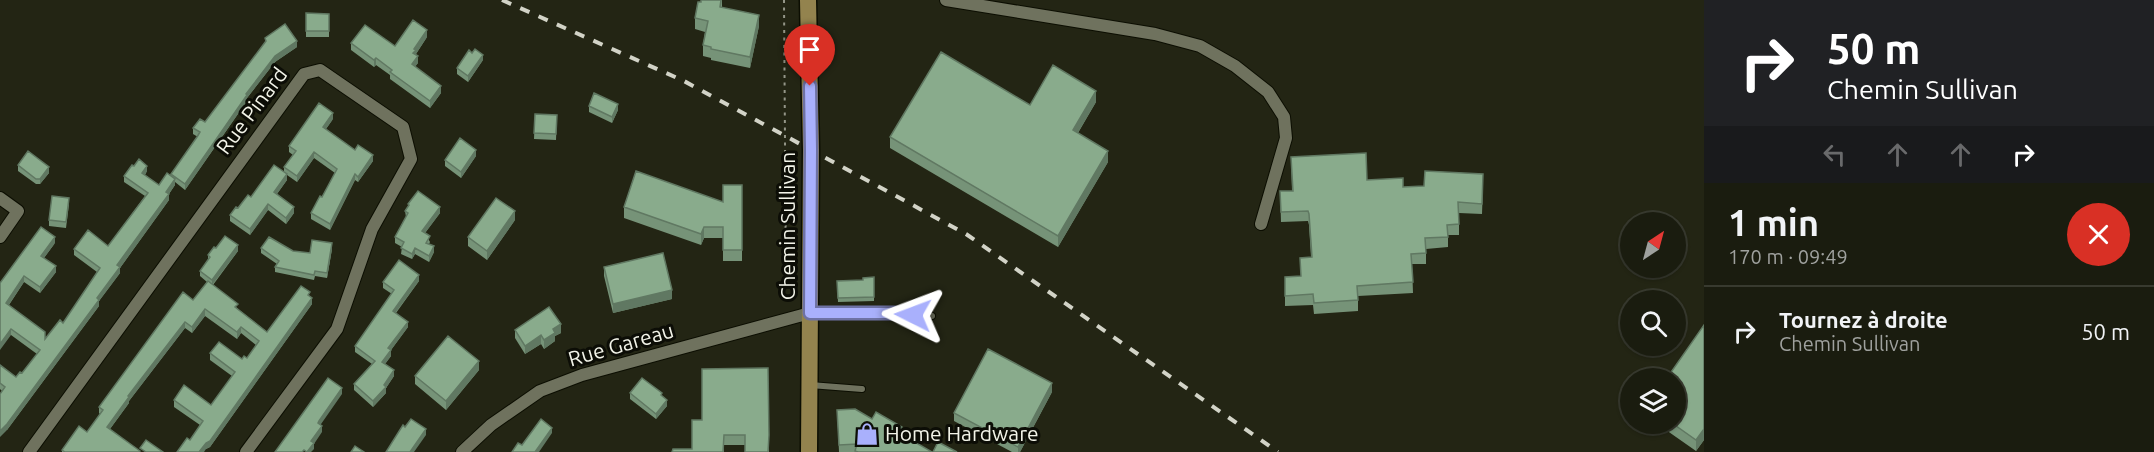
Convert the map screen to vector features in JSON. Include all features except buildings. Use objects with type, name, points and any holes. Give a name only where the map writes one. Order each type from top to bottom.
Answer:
[{"type":"main road","name":"Chemin Sullivan","points":[[808,0],[811,150],[809,452]]},
{"type":"street","points":[[946,0],[1155,34],[1200,46],[1235,66],[1268,92],[1284,117],[1286,138],[1261,224]]},
{"type":"street","name":"Rue Pinard","points":[[29,452],[304,74],[320,69],[403,127],[411,159],[372,229],[337,329],[246,452]]},
{"type":"street","points":[[0,198],[18,211],[0,237]]},
{"type":"street","name":"Rue Gareau","points":[[462,452],[491,425],[540,391],[582,375],[810,313]]},
{"type":"lane","points":[[810,313],[894,313],[932,316]]},
{"type":"lane","points":[[809,385],[862,389]]},
{"type":"path","points":[[784,0],[786,283],[810,313]]},
{"type":"railway","points":[[502,0],[684,81],[966,234],[1278,452]]},
{"type":"place","name":"Home Hardware","points":[[867,434]]},
{"type":"route","points":[[810,86],[810,313],[913,315]]}]
